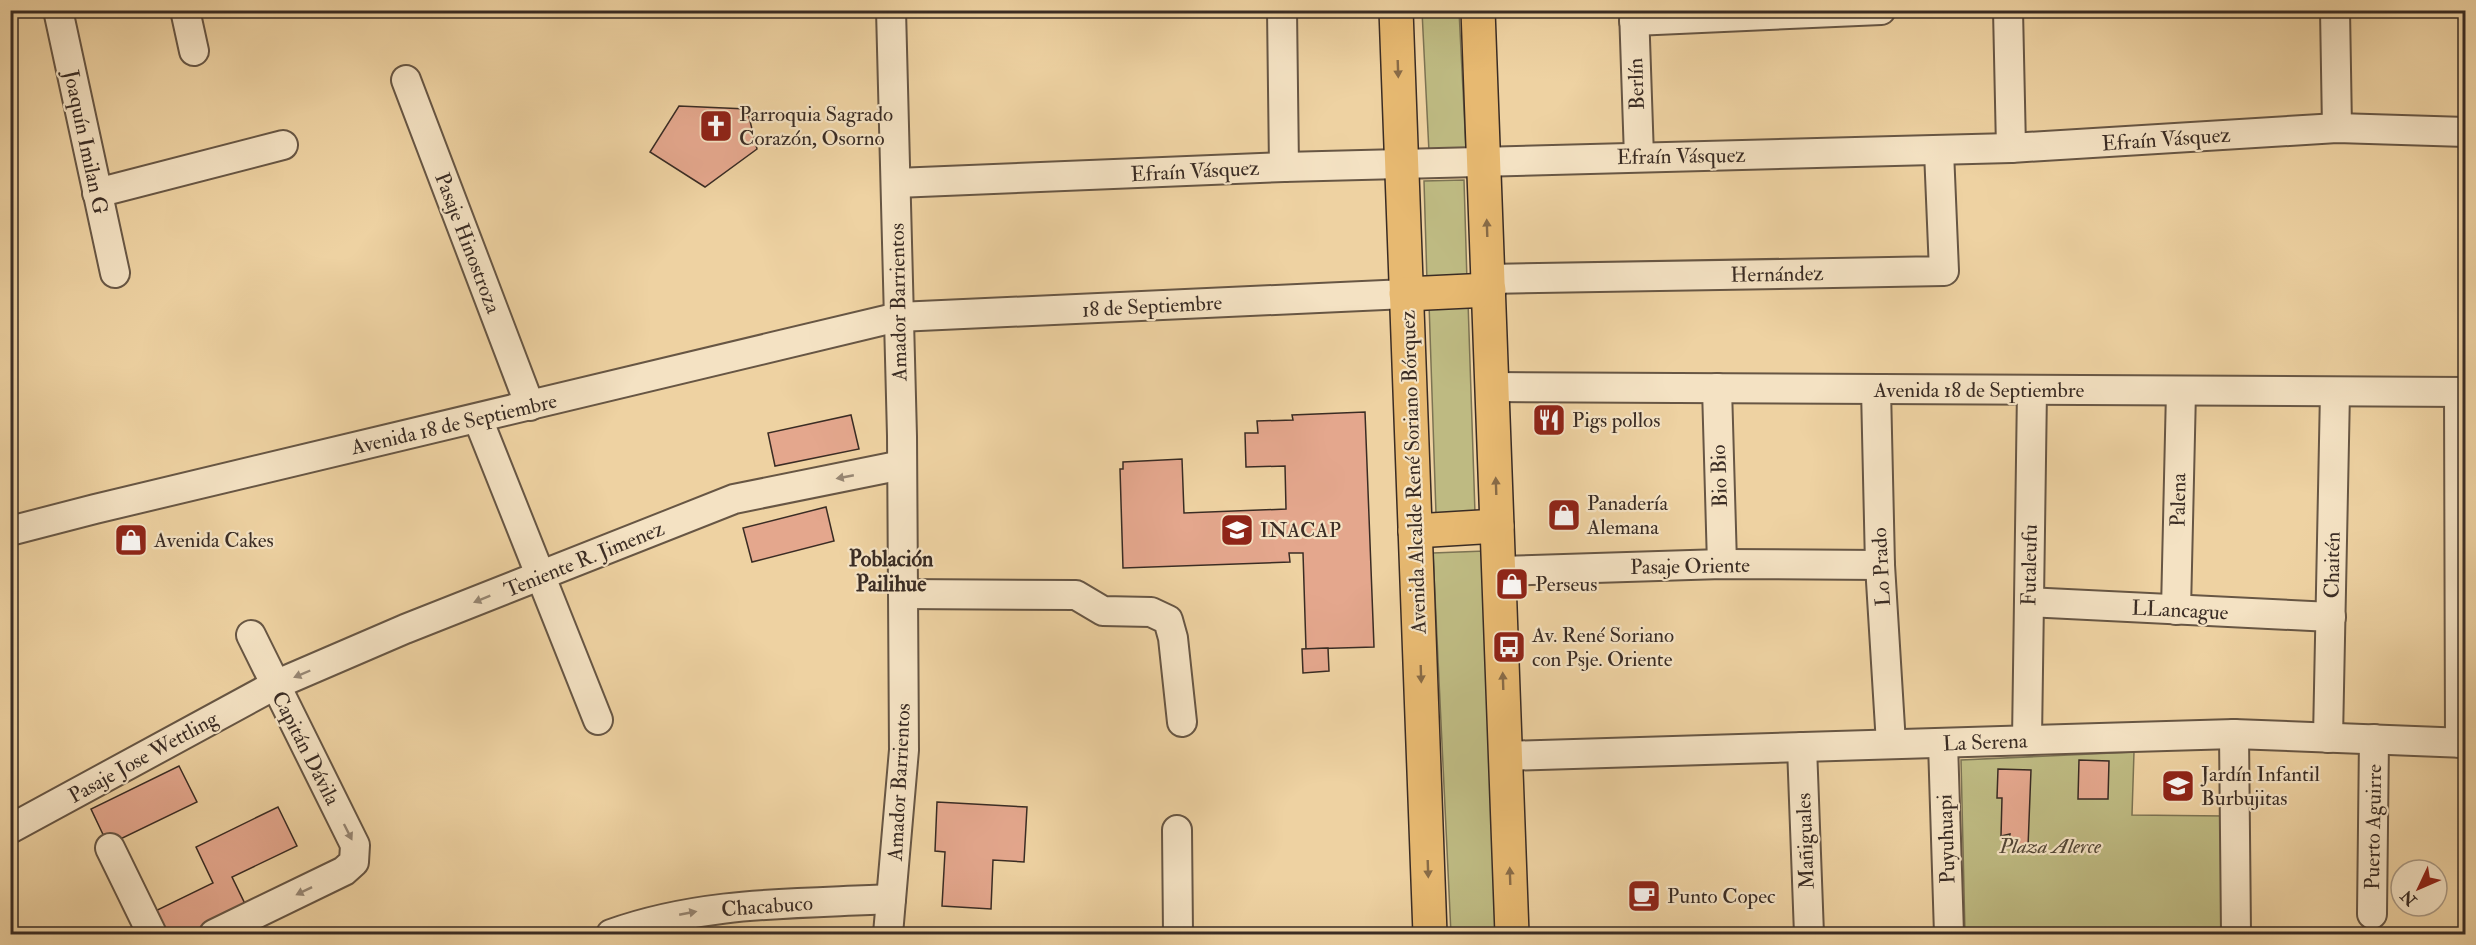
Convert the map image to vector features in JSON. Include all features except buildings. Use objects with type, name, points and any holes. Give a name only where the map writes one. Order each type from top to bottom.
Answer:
[{"type":"main road","name":"Avenida Alcalde René Soriano Bórquez","points":[[1396,10],[1430,934]]},
{"type":"main road","points":[[1479,10],[1512,934]]},
{"type":"main road","points":[[1406,294],[1489,285]]},
{"type":"main road","points":[[1415,531],[1497,526]]},
{"type":"street","name":"Joaquín Imilan G","points":[[58,10],[114,273]]},
{"type":"street","points":[[185,10],[194,51]]},
{"type":"street","name":"Amador Barrientos","points":[[888,934],[904,750],[902,465],[891,10]]},
{"type":"street","points":[[1282,10],[1284,166]]},
{"type":"street","points":[[1634,16],[1881,10]]},
{"type":"street","points":[[2008,10],[2011,148]]},
{"type":"street","points":[[2335,10],[2337,128]]},
{"type":"street","name":"Berlín","points":[[1634,16],[1639,157]]},
{"type":"street","name":"Pasaje Hinostroza","points":[[406,80],[530,406]]},
{"type":"street","name":"Efraín Vásquez","points":[[896,183],[1284,166],[1939,151],[2337,128],[2466,132]]},
{"type":"street","points":[[97,193],[283,145]]},
{"type":"street","name":"Hernández","points":[[1489,285],[1944,271],[1939,151]]},
{"type":"street","name":"18 de Septiembre","points":[[898,318],[1406,294]]},
{"type":"street","name":"Avenida 18 de Septiembre","points":[[10,531],[898,318]]},
{"type":"street","name":"Avenida 18 de Septiembre","points":[[1492,387],[2462,392]]},
{"type":"street","name":"Bio Bio","points":[[1717,388],[1722,564]]},
{"type":"street","name":"Lo Prado","points":[[1876,389],[1880,565],[1891,744]]},
{"type":"street","name":"Futaleufu","points":[[2027,740],[2032,390]]},
{"type":"street","name":"Palena","points":[[2176,610],[2181,391]]},
{"type":"street","name":"Chaitén","points":[[2328,738],[2335,392]]},
{"type":"street","points":[[2462,392],[2463,743]]},
{"type":"street","points":[[478,419],[598,720]]},
{"type":"street","name":"Teniente R. Jimenez","points":[[275,685],[405,629],[734,499],[902,465]]},
{"type":"street","name":"Pasaje Oriente","points":[[1499,571],[1722,564],[1880,565]]},
{"type":"street","points":[[904,594],[1076,595],[1102,611],[1151,612],[1168,620],[1173,638],[1182,722]]},
{"type":"street","name":"LLancague","points":[[2029,602],[2331,617]]},
{"type":"street","name":"Capitán Dávila","points":[[214,934],[344,871],[354,862],[355,845],[251,635]]},
{"type":"street","name":"Pasaje Jose Wettling","points":[[10,829],[275,685]]},
{"type":"street","points":[[2234,734],[2236,934]]},
{"type":"street","name":"La Serena","points":[[1505,756],[2234,734],[2463,743]]},
{"type":"street","name":"Puerto Aguirre","points":[[2372,914],[2374,740]]},
{"type":"street","name":"Puyuhuapi","points":[[1943,743],[1949,934]]},
{"type":"street","name":"Mañiguales","points":[[1802,747],[1809,934]]},
{"type":"street","points":[[1177,830],[1178,934]]},
{"type":"street","points":[[110,848],[152,934]]},
{"type":"street","name":"Chacabuco","points":[[611,934],[648,921],[694,911],[891,899]]},
{"type":"green space","points":[[1422,11],[1459,11],[1466,150],[1429,152]]},
{"type":"green space","points":[[1464,180],[1467,281],[1427,282],[1424,181]]},
{"type":"green space","points":[[1468,302],[1475,513],[1436,514],[1429,303]]},
{"type":"green space","points":[[1485,551],[1503,934],[1451,934],[1433,553]]},
{"type":"green space","name":"Plaza Alerce","points":[[2134,752],[2132,815],[2224,816],[2221,934],[1965,934],[1961,760]]},
{"type":"place","name":"Parroquia Sagrado Corazón, Osorno","points":[[716,126]]},
{"type":"place","name":"Pigs pollos","points":[[1549,420]]},
{"type":"place","name":"Panadería Alemana","points":[[1564,515]]},
{"type":"place","name":"INACAP","points":[[1237,530]]},
{"type":"place","name":"Avenida Cakes","points":[[131,540]]},
{"type":"place","name":"Perseus","points":[[1512,584]]},
{"type":"place","name":"Av. René Soriano con Psje. Oriente","points":[[1509,647]]},
{"type":"place","name":"Jardín Infantil Burbujitas","points":[[2178,786]]},
{"type":"place","name":"Punto Copec","points":[[1644,896]]},
{"type":"district","name":"Población Pailihue","points":[[891,570]]}]
